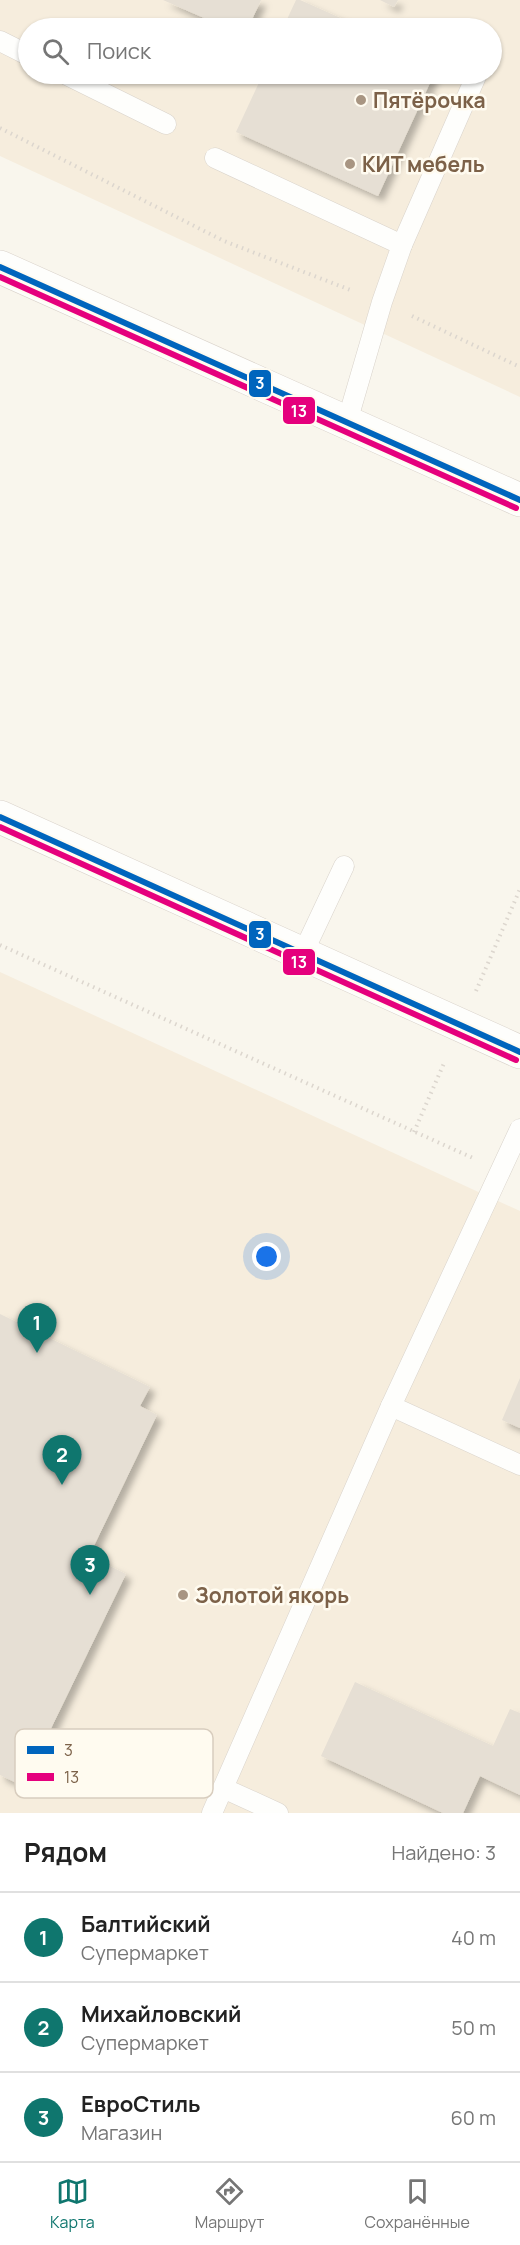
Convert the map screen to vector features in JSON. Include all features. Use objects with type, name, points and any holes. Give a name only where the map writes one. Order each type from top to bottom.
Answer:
[{"type":"main road","points":[[0,267],[520,500]]},
{"type":"main road","points":[[0,817],[520,1052]]},
{"type":"lane","points":[[0,40],[18,50]]},
{"type":"lane","points":[[85,84],[166,124]]},
{"type":"lane","points":[[347,422],[382,302],[402,245],[473,84]]},
{"type":"lane","points":[[215,158],[402,245]]},
{"type":"lane","points":[[303,953],[344,866]]},
{"type":"lane","points":[[212,1813],[391,1406],[520,1129]]},
{"type":"lane","points":[[391,1406],[520,1465]]},
{"type":"lane","points":[[223,1788],[278,1813]]},
{"type":"path","points":[[0,128],[224,242],[382,302],[520,367]]},
{"type":"path","points":[[0,945],[501,1171]]},
{"type":"shaded area","points":[[0,0],[520,0],[520,397],[0,156]]},
{"type":"shaded area","points":[[0,972],[520,1211],[520,1813],[0,1813]]},
{"type":"building","points":[[163,0],[261,0],[253,18],[204,18]]},
{"type":"building","points":[[296,0],[300,0],[340,18],[288,18]]},
{"type":"building","points":[[380,0],[398,0],[394,7]]},
{"type":"building","name":"КИТ мебель","points":[[258,84],[429,84],[378,196],[236,132]]},
{"type":"building","points":[[0,1314],[150,1387],[140,1406],[157,1415],[89,1556],[126,1574],[51,1729],[15,1729],[15,1782],[0,1775]]},
{"type":"building","points":[[520,1378],[520,1428],[502,1420]]},
{"type":"building","points":[[355,1682],[493,1746],[510,1709],[520,1713],[520,1795],[480,1776],[463,1813],[443,1813],[321,1756]]},
{"type":"transit line","name":"3","points":[[0,267],[520,500]]},
{"type":"transit line","name":"13","points":[[0,277],[516,508]]},
{"type":"transit line","name":"3","points":[[0,817],[520,1052]]},
{"type":"transit line","name":"13","points":[[0,827],[516,1060]]},
{"type":"place","name":"Пятёрочка","points":[[361,100]]},
{"type":"place","name":"КИТ мебель","points":[[350,164]]},
{"type":"place","name":"Балтийский","points":[[37,1353]]},
{"type":"place","name":"Михайловский","points":[[62,1485]]},
{"type":"place","name":"ЕвроСтиль","points":[[90,1595]]},
{"type":"place","name":"Золотой якорь","points":[[183,1595]]}]
